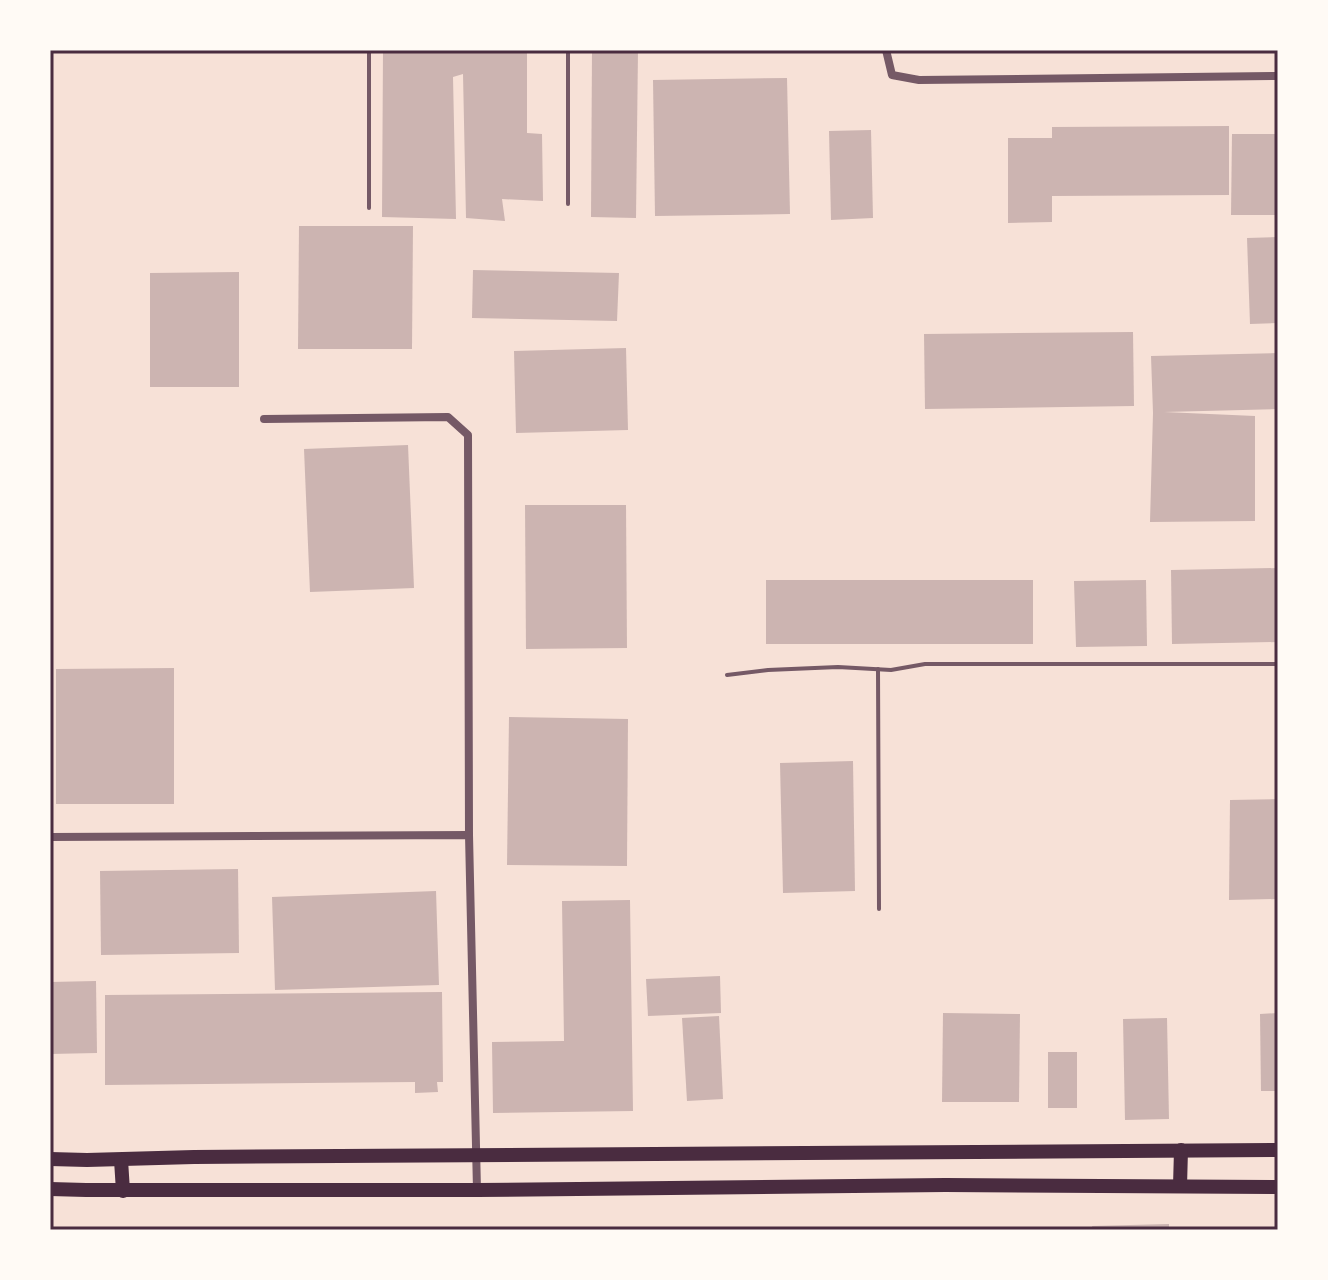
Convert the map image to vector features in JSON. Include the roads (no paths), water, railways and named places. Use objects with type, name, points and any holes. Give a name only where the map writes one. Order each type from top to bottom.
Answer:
[{"type":"main road","points":[[1180,1186],[1181,1150]]},
{"type":"main road","points":[[50,1159],[1278,1150]]},
{"type":"main road","points":[[121,1160],[123,1191]]},
{"type":"main road","points":[[50,1189],[477,1190],[932,1185],[1278,1187]]},
{"type":"street","points":[[886,50],[892,75],[919,80],[1278,76]]},
{"type":"street","points":[[264,419],[448,417],[468,435],[469,835],[477,1190]]},
{"type":"street","points":[[50,837],[469,835]]},
{"type":"lane","points":[[369,50],[369,208]]},
{"type":"lane","points":[[568,50],[568,204]]},
{"type":"lane","points":[[727,675],[838,667],[891,670],[925,664],[1278,664]]},
{"type":"lane","points":[[878,669],[879,909]]}]
